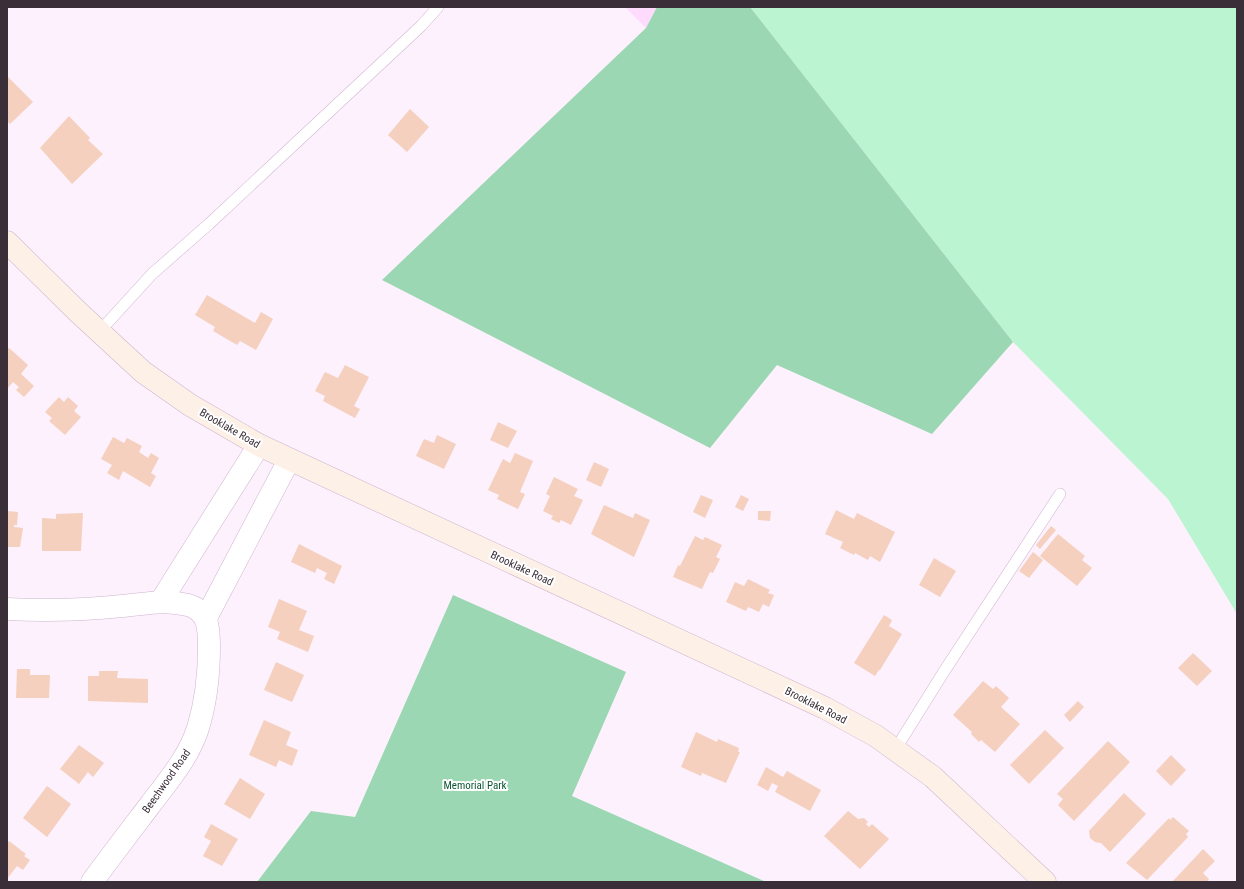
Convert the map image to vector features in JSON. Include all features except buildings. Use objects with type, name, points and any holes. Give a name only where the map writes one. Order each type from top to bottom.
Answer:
[{"type":"street","name":"Brooklake Road","points":[[7,242],[100,332],[149,376],[190,405],[259,445],[289,460],[825,708],[876,736],[933,777],[953,794],[1045,882]]},
{"type":"street","points":[[161,601],[259,445]]},
{"type":"street","points":[[7,609],[66,610],[123,606],[161,601],[189,606],[199,610],[206,618],[289,460]]},
{"type":"street","name":"Beechwood Road","points":[[92,882],[170,778],[186,755],[195,735],[204,706],[208,676],[209,633],[206,618]]},
{"type":"lane","points":[[100,332],[152,274],[209,224],[398,48],[438,7]]},
{"type":"lane","points":[[895,750],[943,673],[1060,494]]},
{"type":"shaded area","points":[[625,7],[657,7],[646,28]]},
{"type":"green space","points":[[657,7],[750,7],[1013,342],[932,434],[777,365],[710,448],[382,280],[646,28]]},
{"type":"green space","points":[[750,7],[1237,7],[1237,614],[1168,499],[1013,342]]},
{"type":"green space","name":"Memorial Park","points":[[453,595],[626,672],[572,796],[766,882],[257,882],[311,811],[355,817]]}]
